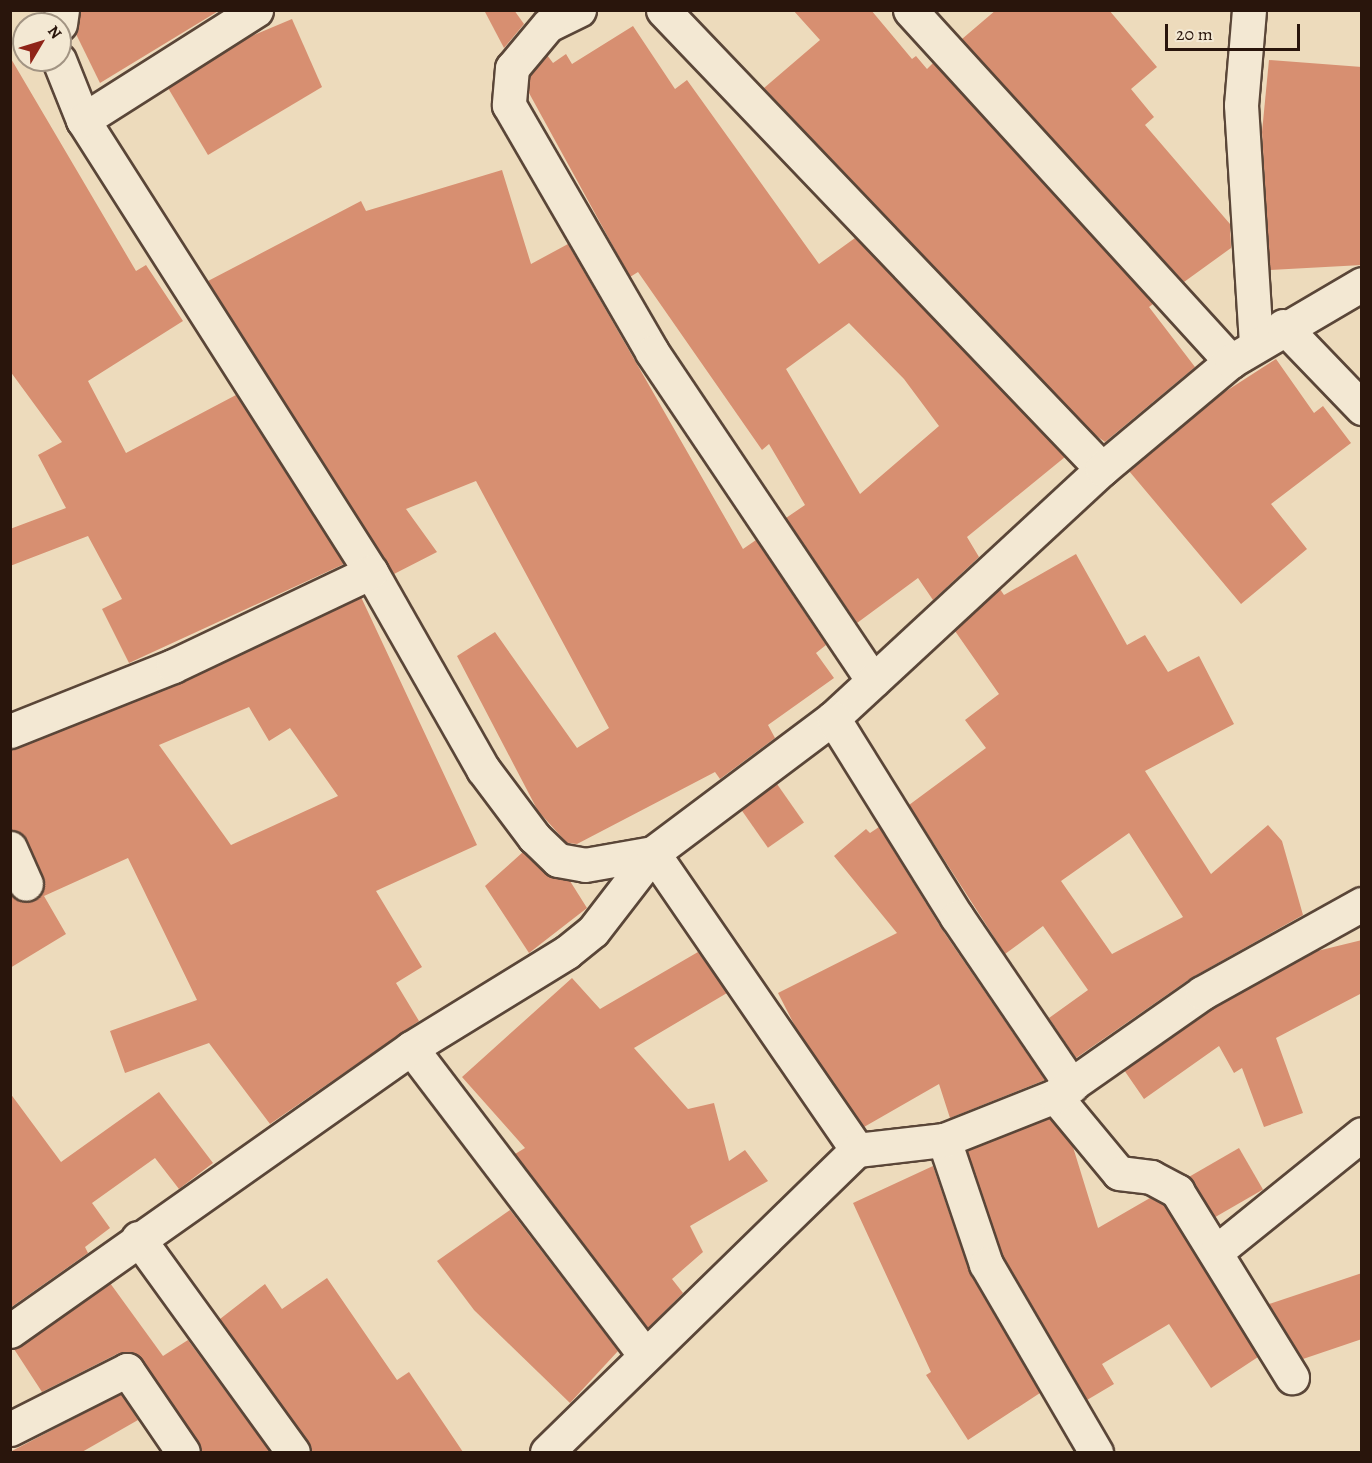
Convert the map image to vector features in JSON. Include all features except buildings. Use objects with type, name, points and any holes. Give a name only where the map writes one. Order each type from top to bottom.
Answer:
[{"type":"street","points":[[83,120],[256,10]]},
{"type":"street","points":[[579,10],[543,18],[512,68],[509,105],[652,352],[873,681]]},
{"type":"street","points":[[663,10],[1102,469]]},
{"type":"street","points":[[910,10],[1257,343],[1362,408]]},
{"type":"street","points":[[1249,10],[1240,105],[1257,343]]},
{"type":"street","points":[[63,72],[83,120],[371,572],[483,769],[534,837],[558,860],[585,864],[653,853]]},
{"type":"street","points":[[10,1331],[138,1238],[411,1048],[567,952],[593,931],[653,853],[833,718],[1102,469],[1257,343],[1362,284]]},
{"type":"street","points":[[10,731],[173,666],[371,572]]},
{"type":"street","points":[[833,718],[1064,1091],[1119,1173],[1151,1177],[1177,1191],[1217,1251],[1292,1377]]},
{"type":"street","points":[[10,848],[26,884]]},
{"type":"street","points":[[653,853],[857,1150]]},
{"type":"street","points":[[547,1452],[644,1354],[857,1150],[944,1140],[1064,1091],[1202,993],[1362,904]]},
{"type":"street","points":[[411,1048],[644,1354]]},
{"type":"street","points":[[1217,1251],[1362,1134]]},
{"type":"street","points":[[944,1140],[986,1264],[1095,1452]]},
{"type":"street","points":[[138,1238],[293,1452]]},
{"type":"street","points":[[10,1429],[127,1370],[183,1452]]}]
